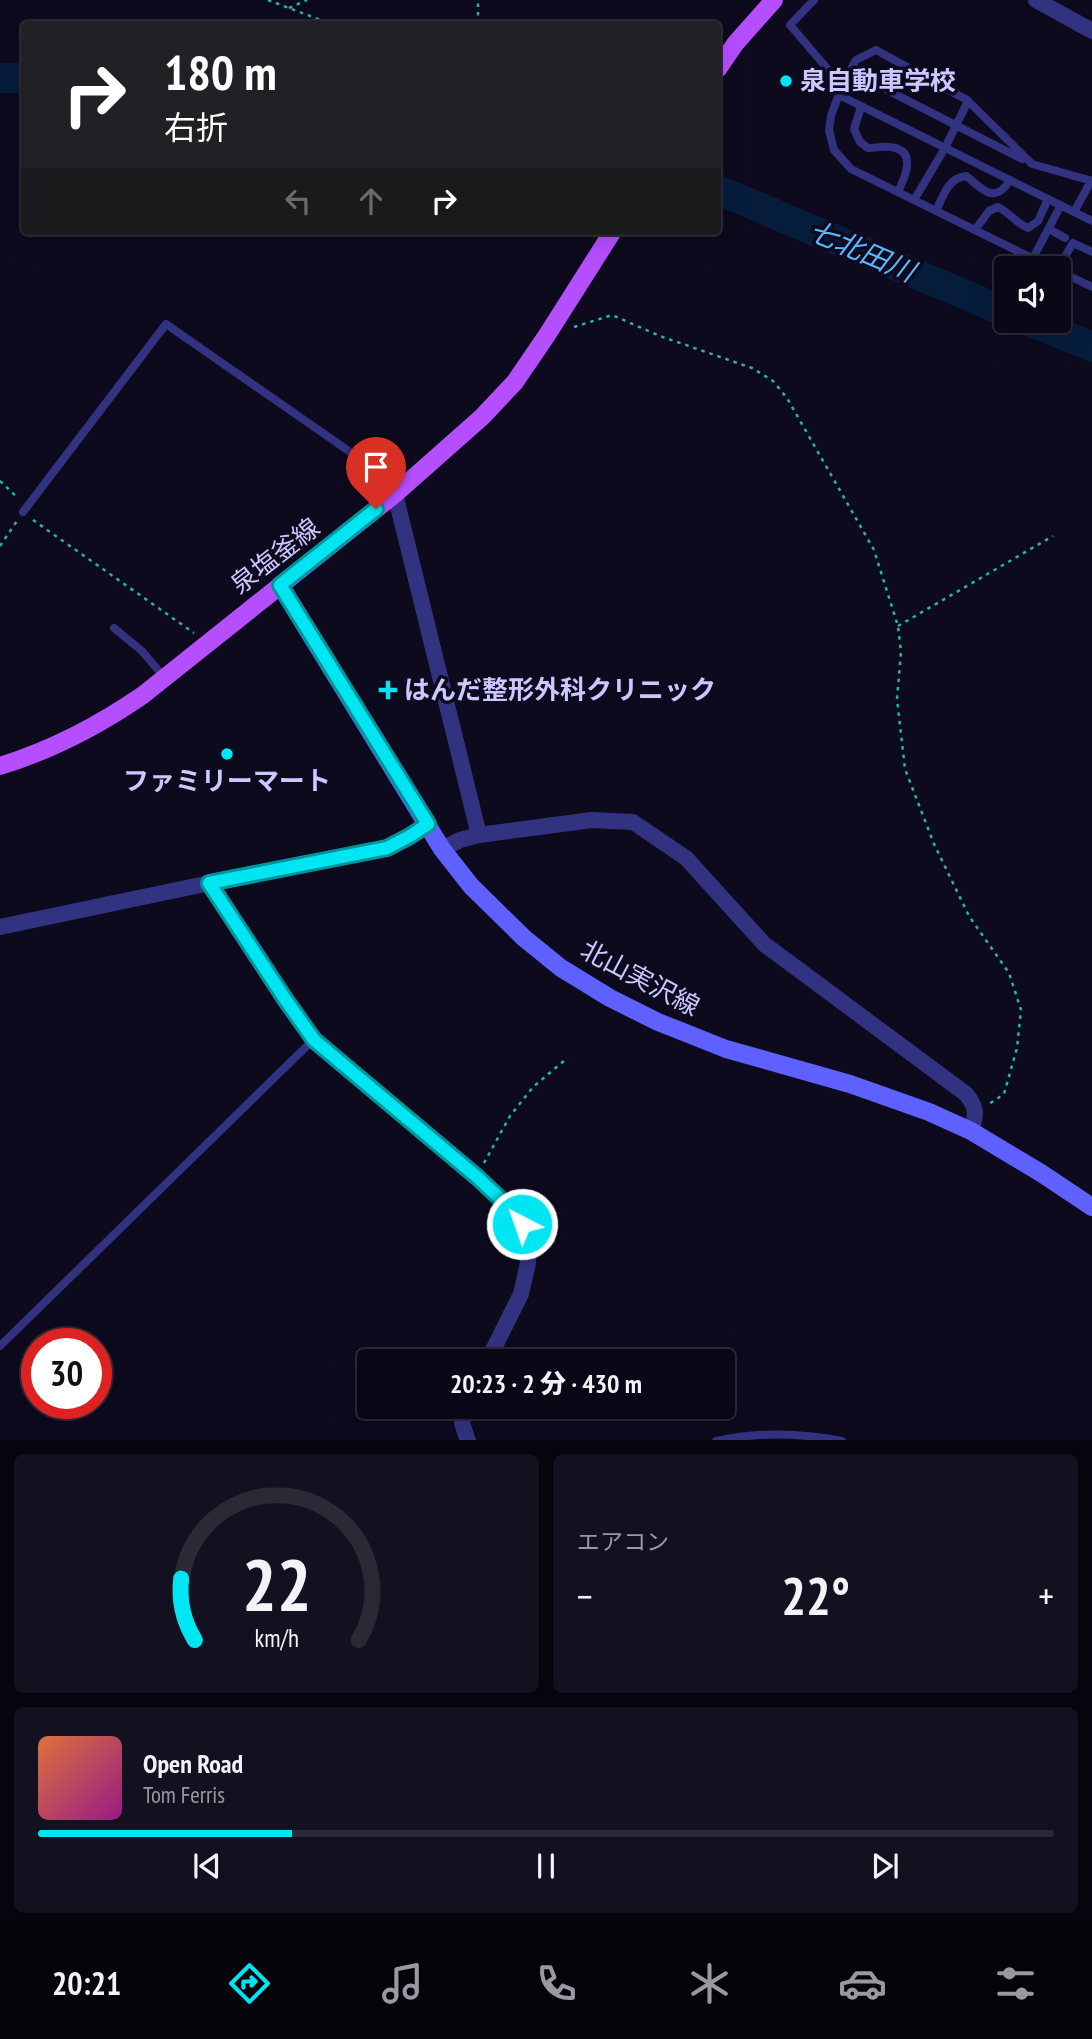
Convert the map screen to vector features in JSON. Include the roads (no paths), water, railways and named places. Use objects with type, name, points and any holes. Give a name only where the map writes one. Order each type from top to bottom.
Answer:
[{"type":"main road","points":[[721,65],[774,0]]},
{"type":"main road","name":"泉塩釜線","points":[[0,766],[29,757],[109,718],[164,678],[398,491],[482,418],[514,382],[547,335],[610,235]]},
{"type":"street","points":[[1036,0],[1092,31]]},
{"type":"street","points":[[398,491],[479,835]]},
{"type":"street","name":"北山実沢線","points":[[280,585],[442,849],[471,886],[524,938],[561,968],[610,998],[658,1022],[726,1049],[850,1084],[971,1130],[1092,1206]]},
{"type":"street","points":[[442,849],[479,835],[592,820],[633,821],[686,858],[764,944],[966,1094],[976,1112],[971,1130]]},
{"type":"street","points":[[0,927],[387,848],[428,824]]},
{"type":"street","points":[[209,883],[314,1040],[477,1177],[510,1208],[522,1224],[529,1244],[521,1294],[494,1349]]},
{"type":"street","points":[[463,1419],[468,1440]]},
{"type":"lane","points":[[814,0],[790,25],[842,86]]},
{"type":"lane","points":[[1029,256],[851,169],[834,150],[830,130],[831,116],[842,86],[856,60],[876,50],[968,101],[1032,164]]},
{"type":"lane","points":[[850,71],[1032,164],[1092,181],[1074,212]]},
{"type":"lane","points":[[839,95],[1092,221]]},
{"type":"lane","points":[[914,200],[968,101]]},
{"type":"lane","points":[[861,107],[854,129],[860,142],[868,148],[891,147],[901,151],[908,161],[907,174],[898,192]]},
{"type":"lane","points":[[936,211],[950,184],[958,177],[966,176],[988,193],[996,193],[1005,188],[1010,180]]},
{"type":"lane","points":[[975,230],[989,211],[998,207],[1028,228],[1038,221],[1048,199]]},
{"type":"lane","points":[[1034,256],[1061,205]]},
{"type":"lane","points":[[1049,229],[1065,238]]},
{"type":"lane","points":[[1066,256],[1073,243],[1092,253]]},
{"type":"lane","points":[[1071,276],[1092,288]]},
{"type":"lane","points":[[23,512],[166,324],[398,491]]},
{"type":"lane","points":[[114,628],[142,651],[164,678]]},
{"type":"lane","points":[[0,1346],[314,1040]]},
{"type":"lane","points":[[716,1440],[763,1434],[842,1440]]},
{"type":"waterway","name":"七北田川","points":[[0,78],[21,78]]},
{"type":"waterway","name":"七北田川","points":[[721,191],[994,307]]},
{"type":"waterway","name":"七北田川","points":[[1058,333],[1092,347]]},
{"type":"place","name":"泉自動車学校","points":[[786,81]]},
{"type":"place","name":"はんだ整形外科クリニック","points":[[388,690]]},
{"type":"place","name":"ファミリーマート","points":[[227,754]]}]
